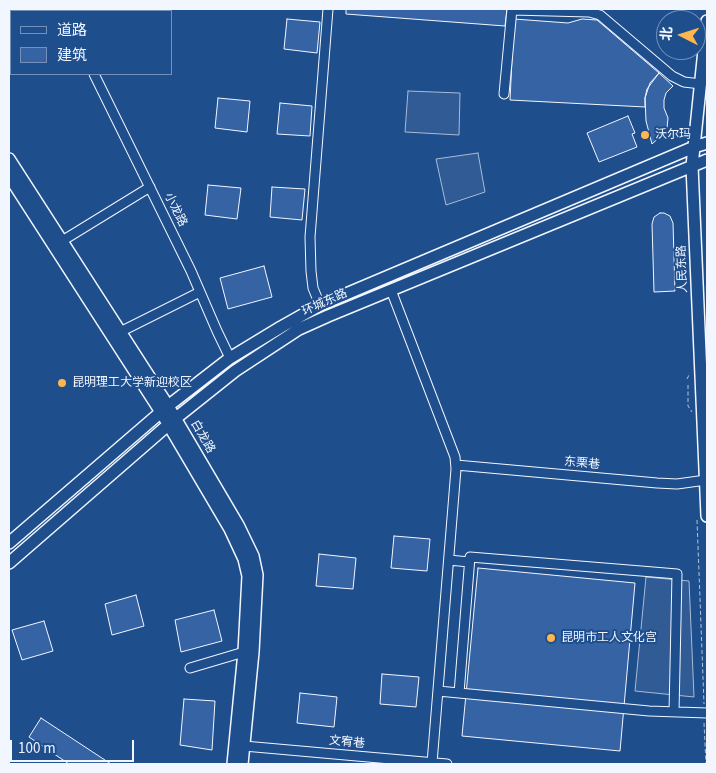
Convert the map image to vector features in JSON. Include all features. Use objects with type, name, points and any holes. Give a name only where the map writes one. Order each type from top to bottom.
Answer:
[{"type":"main road","name":"人民东路","points":[[707,21],[692,166],[707,516]]},
{"type":"main road","name":"环城东路","points":[[9,543],[165,409],[230,358],[280,327],[320,305],[707,143]]},
{"type":"main road","name":"白龙路","points":[[9,159],[120,332],[172,421],[244,559],[248,576],[244,652],[233,764]]},
{"type":"main road","name":"环城东路","points":[[9,563],[172,421],[235,371],[274,344],[328,316],[707,160]]},
{"type":"main road","name":"白龙路","points":[[9,176],[165,409]]},
{"type":"main road","name":"白龙路","points":[[172,421],[238,525],[252,556],[257,576],[253,652],[242,764]]},
{"type":"street","points":[[320,305],[313,288],[310,271],[310,237],[328,9]]},
{"type":"street","points":[[504,94],[512,9],[572,10],[589,12],[600,16],[672,76],[684,82],[700,84]]},
{"type":"street","name":"小龙路","points":[[94,75],[150,187],[230,358]]},
{"type":"street","points":[[62,241],[150,187]]},
{"type":"street","points":[[391,290],[455,457],[456,465],[432,763]]},
{"type":"street","points":[[120,332],[200,292]]},
{"type":"street","name":"东栗巷","points":[[456,465],[656,483],[676,484],[706,480]]},
{"type":"street","points":[[459,693],[470,557],[677,574],[674,712]]},
{"type":"street","points":[[449,560],[469,562]]},
{"type":"street","points":[[190,668],[244,652]]},
{"type":"street","points":[[438,691],[707,714]]},
{"type":"street","name":"文宥巷","points":[[244,746],[447,764]]},
{"type":"path","points":[[687,379],[692,370]]},
{"type":"path","points":[[688,385],[688,406],[694,415]]},
{"type":"shaded area","points":[[408,91],[460,93],[459,135],[405,132]]},
{"type":"shaded area","points":[[478,153],[485,192],[446,205],[436,159]]},
{"type":"shaded area","points":[[646,577],[689,581],[694,697],[635,691]]},
{"type":"building","points":[[346,9],[507,9],[505,26],[346,14]]},
{"type":"building","points":[[287,19],[320,22],[317,53],[284,49]]},
{"type":"building","points":[[514,19],[568,23],[582,19],[597,20],[659,73],[647,89],[645,107],[510,100]]},
{"type":"building","points":[[659,73],[673,86],[666,93],[664,100],[664,108],[668,118],[667,128],[652,144],[646,121],[645,98],[650,83]]},
{"type":"building","points":[[218,98],[250,101],[247,132],[215,128]]},
{"type":"building","points":[[280,103],[312,106],[310,136],[277,134]]},
{"type":"building","points":[[628,116],[635,133],[632,134],[637,147],[599,162],[587,133]]},
{"type":"building","points":[[208,185],[241,188],[237,219],[205,215]]},
{"type":"building","points":[[272,187],[305,189],[302,220],[270,217]]},
{"type":"building","points":[[660,213],[670,216],[673,223],[675,291],[654,292],[652,224],[654,217]]},
{"type":"building","points":[[264,266],[272,297],[228,309],[220,278]]},
{"type":"building","points":[[394,536],[430,539],[427,571],[391,568]]},
{"type":"building","points":[[319,554],[356,558],[353,589],[316,586]]},
{"type":"building","name":"昆明市工人文化宫","points":[[478,568],[635,583],[620,751],[462,736]]},
{"type":"building","points":[[136,595],[144,626],[112,635],[105,604]]},
{"type":"building","points":[[214,610],[222,641],[181,652],[175,620]]},
{"type":"building","points":[[44,621],[53,651],[22,660],[12,630]]},
{"type":"building","points":[[382,674],[419,677],[416,707],[380,704]]},
{"type":"building","points":[[300,693],[337,697],[334,727],[297,723]]},
{"type":"building","points":[[184,699],[215,701],[212,750],[180,745]]},
{"type":"building","points":[[41,718],[111,764],[69,764],[29,737]]},
{"type":"place","name":"沃尔玛","points":[[645,135]]},
{"type":"place","name":"昆明理工大学新迎校区","points":[[62,383]]},
{"type":"place","name":"昆明市工人文化宫","points":[[551,638]]}]
